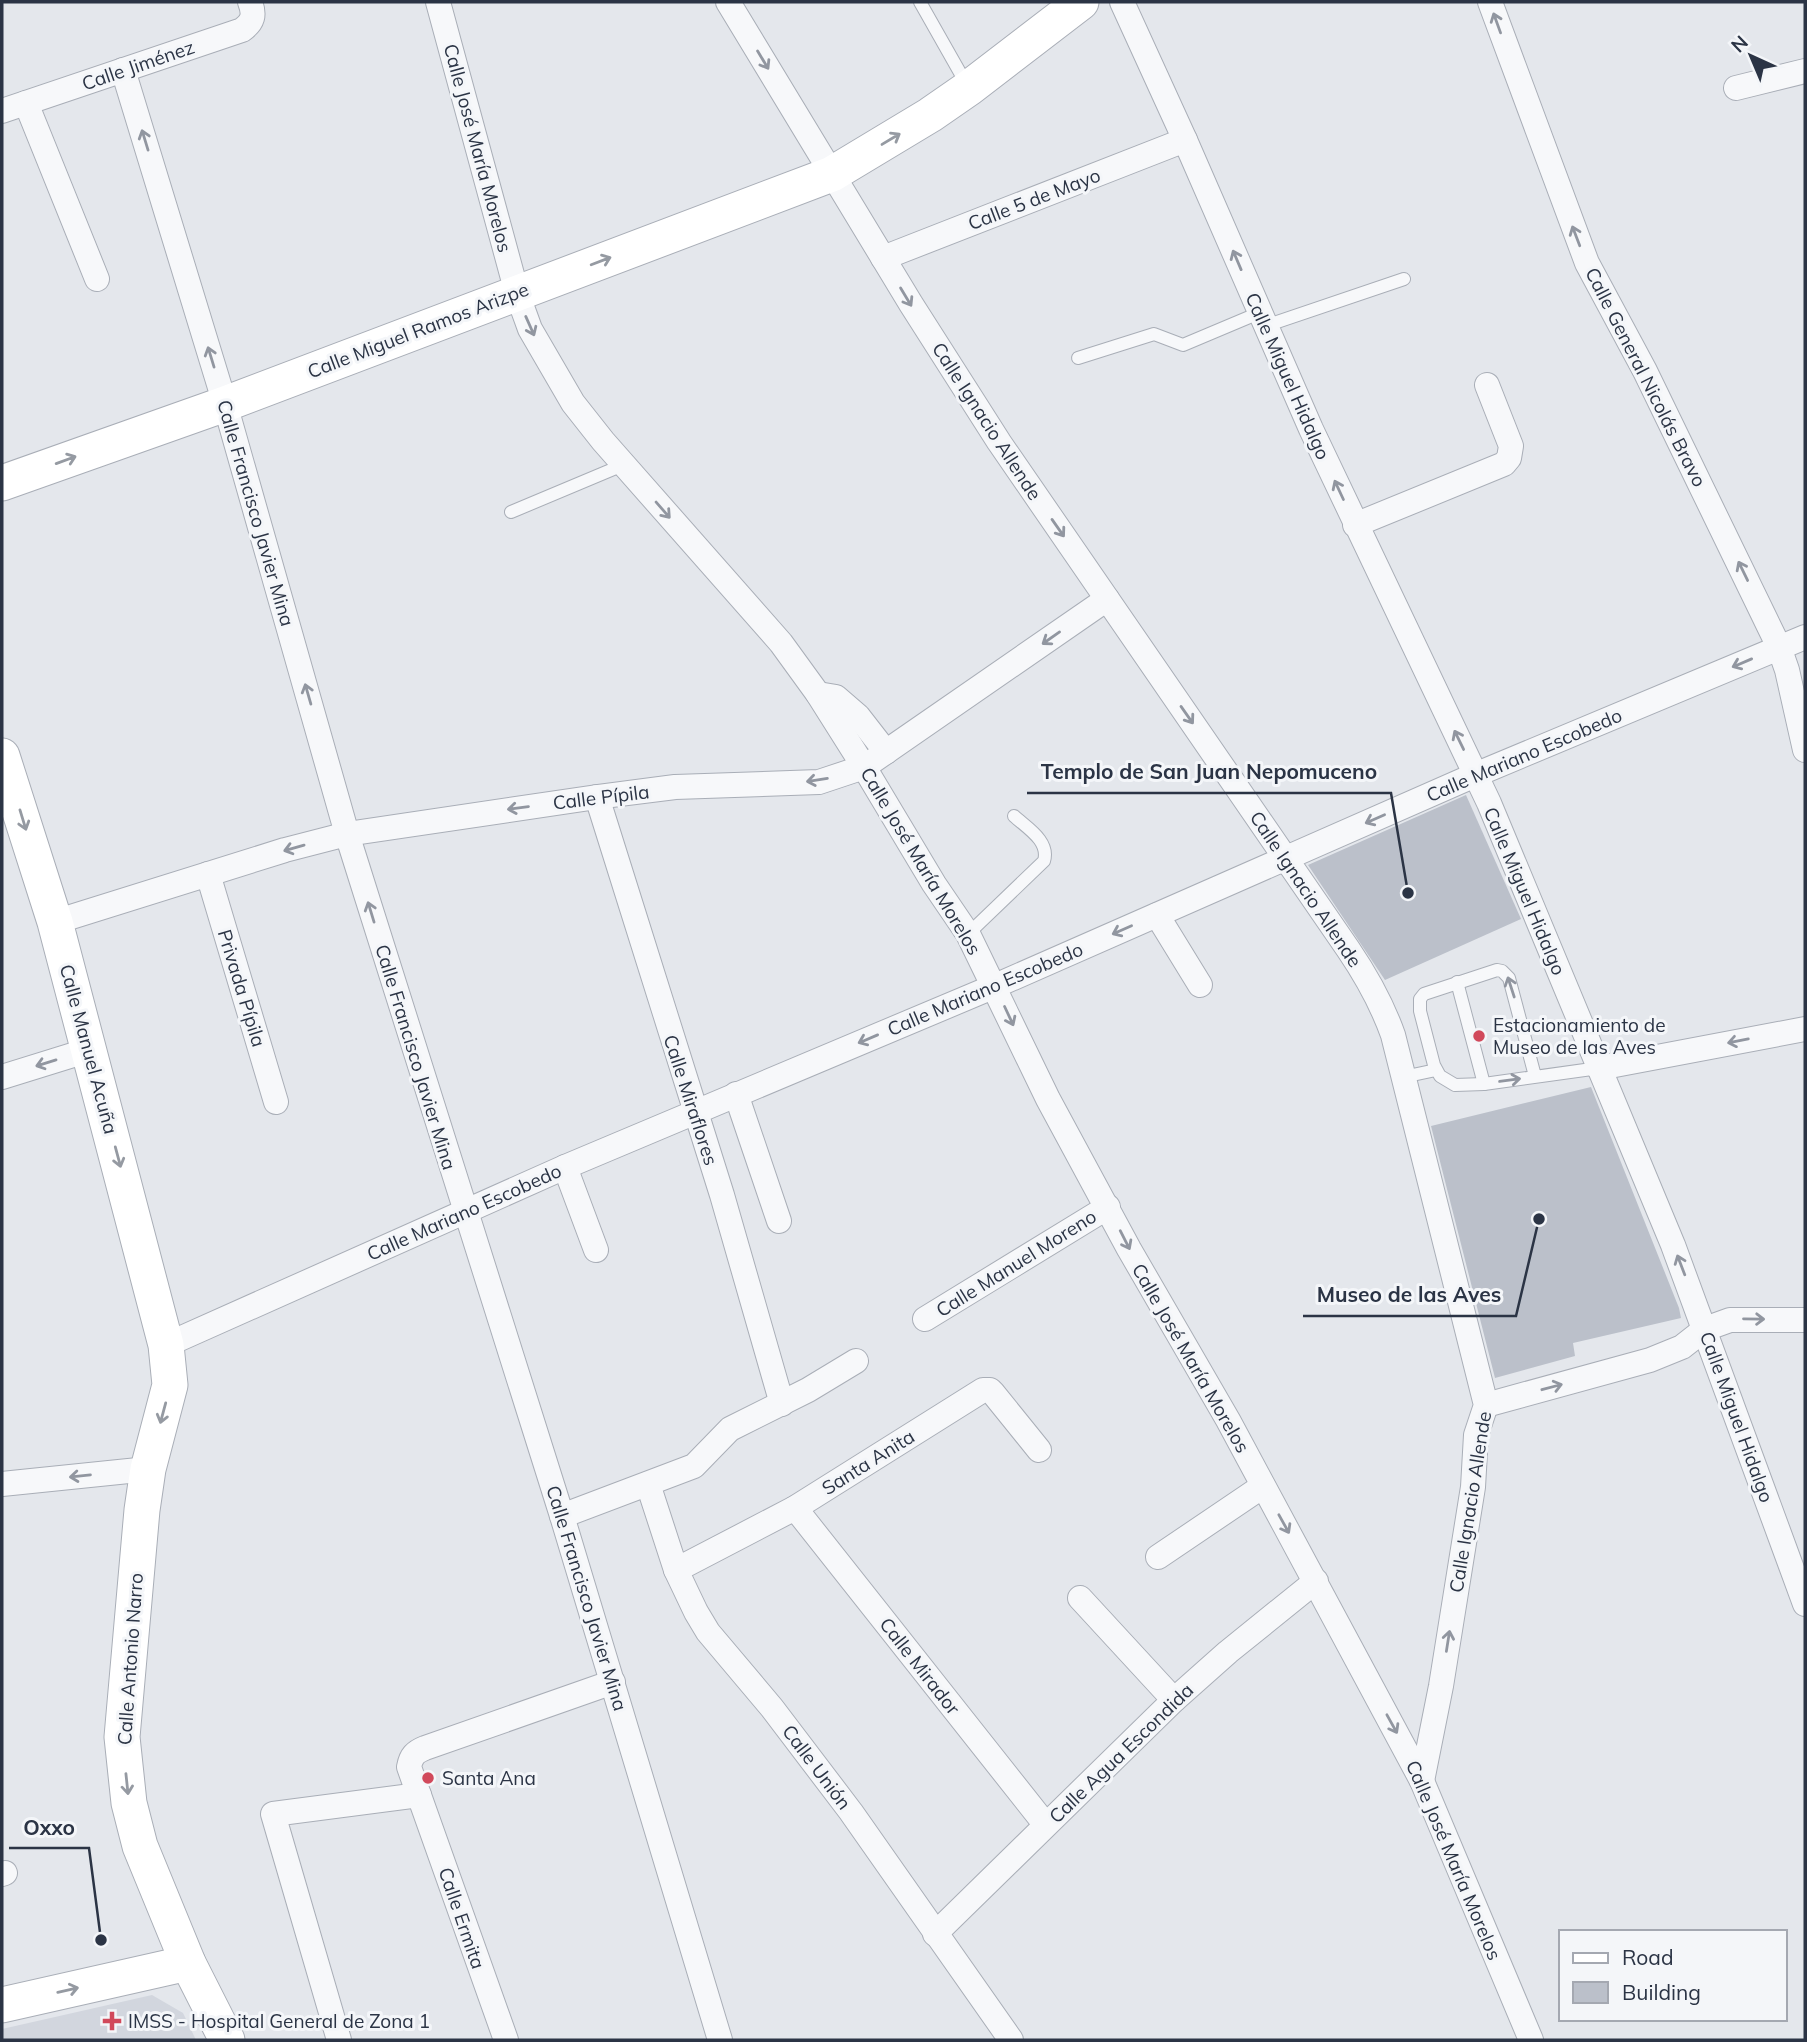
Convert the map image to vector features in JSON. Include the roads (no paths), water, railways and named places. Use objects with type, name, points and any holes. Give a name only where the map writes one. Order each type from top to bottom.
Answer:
[{"type":"street","name":"Calle Jiménez","points":[[2,111],[242,30],[252,19],[254,10],[250,2]]},
{"type":"street","name":"Calle José María Morelos","points":[[438,2],[517,293],[530,328],[573,403],[623,465],[781,643],[818,694],[933,884],[968,934],[1048,1099],[1129,1249],[1209,1385],[1422,1781],[1531,2040]]},
{"type":"street","name":"Calle Ignacio Allende","points":[[728,2],[992,432],[1374,990],[1393,1035],[1486,1405],[1476,1435],[1471,1499],[1441,1686],[1422,1781]]},
{"type":"street","name":"Calle Miguel Ramos Arizpe","points":[[2,482],[225,404],[832,174],[930,115],[1082,2]]},
{"type":"street","name":"Calle Miguel Hidalgo","points":[[1122,2],[1355,525],[1475,775],[1641,1163],[1705,1329],[1805,1604]]},
{"type":"street","name":"Calle General Nicolás Bravo","points":[[1489,2],[1587,263],[1645,371],[1779,648],[1787,670],[1805,750]]},
{"type":"street","name":"Calle Francisco Javier Mina","points":[[123,70],[225,404],[347,834],[562,1516],[720,2040]]},
{"type":"street","points":[[1737,88],[1805,71]]},
{"type":"street","points":[[26,103],[97,279]]},
{"type":"street","name":"Calle 5 de Mayo","points":[[883,258],[1185,140]]},
{"type":"street","points":[[1355,525],[1504,464],[1509,458],[1511,446],[1487,386]]},
{"type":"street","name":"Calle Pípila","points":[[55,922],[347,834],[597,796],[675,787],[819,782],[864,767],[1107,599]]},
{"type":"street","name":"Calle Mariano Escobedo","points":[[166,1345],[694,1111],[995,986],[1475,775],[1805,637]]},
{"type":"street","name":"Calle José María Morelos","points":[[818,694],[836,697],[851,710],[886,752]]},
{"type":"street","name":"Calle Manuel Acuña","points":[[2,755],[55,922],[166,1345]]},
{"type":"street","name":"Calle Miraflores","points":[[597,796],[750,1289],[782,1404]]},
{"type":"street","name":"Privada Pípila","points":[[208,874],[276,1102]]},
{"type":"street","points":[[1157,915],[1200,985]]},
{"type":"street","points":[[1599,1068],[1805,1029]]},
{"type":"street","points":[[2,1077],[89,1050]]},
{"type":"street","points":[[736,1094],[779,1220]]},
{"type":"street","points":[[565,1167],[596,1250]]},
{"type":"street","name":"Calle Manuel Moreno","points":[[925,1319],[1108,1206]]},
{"type":"street","points":[[1486,1405],[1650,1360],[1682,1347],[1705,1329],[1730,1320],[1805,1320]]},
{"type":"street","name":"Calle Antonio Narro","points":[[166,1345],[170,1385],[148,1469],[142,1510],[122,1737],[128,1803],[140,1846],[188,1963],[228,2040]]},
{"type":"street","points":[[562,1516],[694,1466],[730,1429],[782,1404],[856,1361]]},
{"type":"street","name":"Santa Anita","points":[[676,1570],[794,1508],[983,1390],[993,1393],[1039,1450]]},
{"type":"street","points":[[2,1485],[148,1469]]},
{"type":"street","name":"Calle Unión","points":[[648,1484],[676,1570],[695,1612],[708,1632],[816,1764],[1011,2040]]},
{"type":"street","points":[[1158,1557],[1263,1486]]},
{"type":"street","name":"Calle Mirador","points":[[794,1508],[1045,1824]]},
{"type":"street","name":"Calle Agua Escondida","points":[[936,1934],[1174,1700],[1228,1652],[1316,1581]]},
{"type":"street","points":[[1080,1598],[1174,1700]]},
{"type":"street","name":"Calle Ermita","points":[[506,2040],[409,1767],[416,1752],[612,1682]]},
{"type":"street","points":[[339,2040],[273,1814],[419,1795]]},
{"type":"street","points":[[2,2005],[188,1963]]},
{"type":"lane","points":[[920,2],[969,88]]},
{"type":"lane","points":[[1078,358],[1154,334],[1183,345],[1404,279]]},
{"type":"lane","points":[[511,512],[623,465]]},
{"type":"lane","points":[[968,934],[1045,861],[1046,854],[1041,840],[1014,816]]},
{"type":"lane","points":[[1535,1076],[1506,974],[1497,970],[1424,994],[1419,1005],[1436,1070],[1446,1081],[1455,1085],[1484,1084],[1599,1068]]},
{"type":"lane","points":[[1457,982],[1484,1084]]},
{"type":"lane","points":[[1404,1077],[1436,1070]]},
{"type":"place","name":"Templo de San Juan Nepomuceno","points":[[1408,893]]},
{"type":"place","name":"Estacionamiento de Museo de las Aves","points":[[1479,1036]]},
{"type":"place","name":"Museo de las Aves","points":[[1539,1219]]},
{"type":"place","name":"Santa Ana","points":[[428,1778]]},
{"type":"place","name":"Oxxo","points":[[101,1940]]},
{"type":"place","name":"IMSS - Hospital General de Zona 1","points":[[112,2021]]}]
